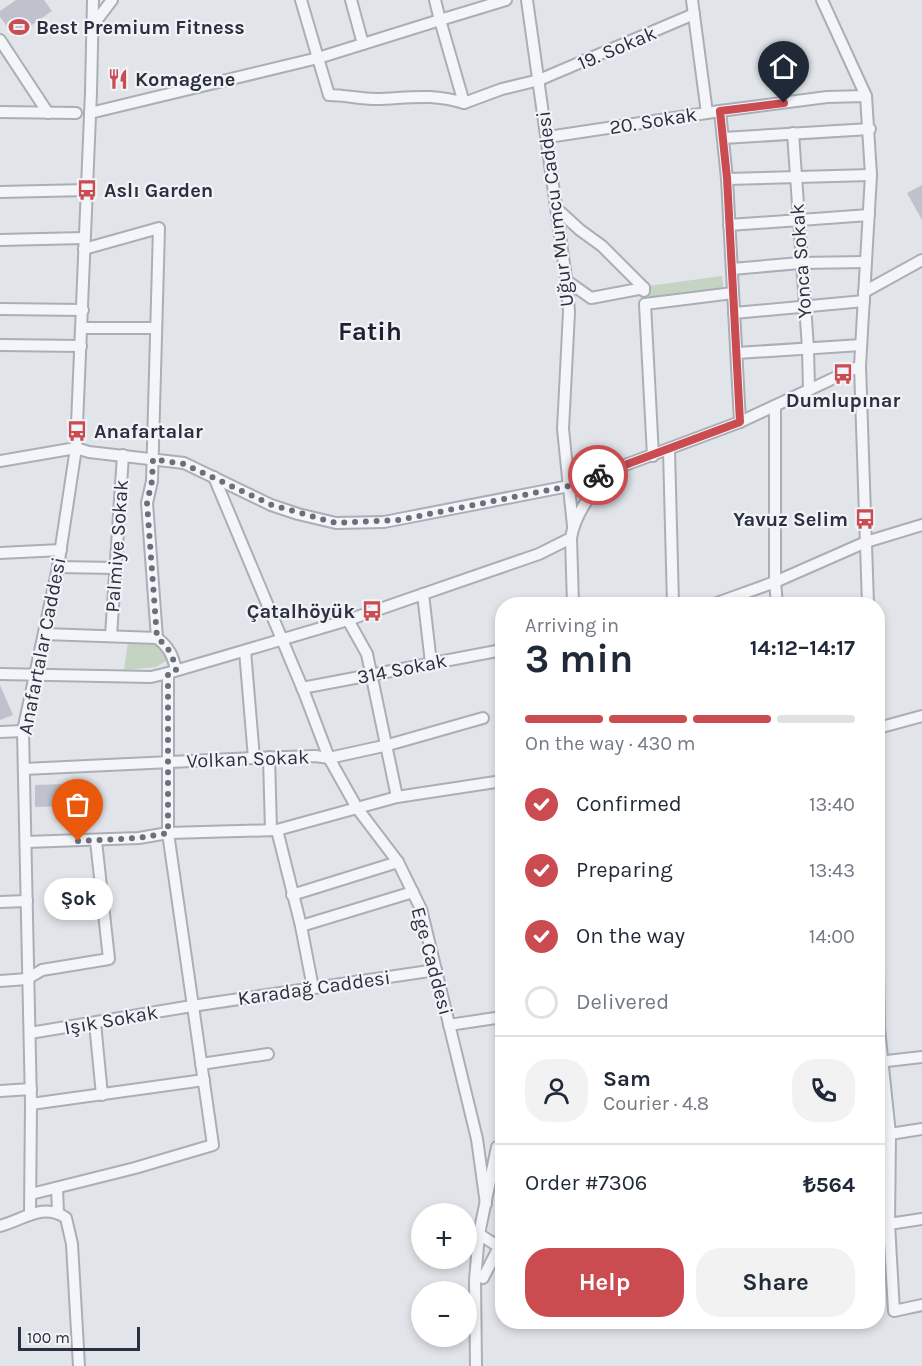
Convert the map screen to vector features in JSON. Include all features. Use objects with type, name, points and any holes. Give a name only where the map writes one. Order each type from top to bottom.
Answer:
[{"type":"street","points":[[85,0],[93,25]]},
{"type":"street","name":"Anafartalar Caddesi","points":[[30,1214],[31,1089],[23,731],[58,567],[76,448],[93,0]]},
{"type":"street","points":[[93,25],[112,0]]},
{"type":"street","points":[[301,0],[329,96],[374,99],[415,95],[443,96],[464,102]]},
{"type":"street","points":[[351,0],[363,44]]},
{"type":"street","points":[[435,0],[464,102]]},
{"type":"street","points":[[90,113],[318,58],[506,0]]},
{"type":"street","name":"Uğur Mumcu Caddesi","points":[[526,0],[548,137],[567,281],[568,312],[563,429],[573,526]]},
{"type":"street","points":[[692,0],[707,112]]},
{"type":"street","points":[[822,0],[866,96],[870,129],[871,175],[860,366],[868,597]]},
{"type":"street","name":"19. Sokak","points":[[464,102],[539,80],[694,14]]},
{"type":"street","points":[[0,40],[48,113]]},
{"type":"street","name":"20. Sokak","points":[[548,137],[707,112],[827,97],[866,96]]},
{"type":"street","points":[[720,111],[727,178],[740,422]]},
{"type":"street","points":[[0,112],[76,113]]},
{"type":"street","points":[[723,138],[870,129]]},
{"type":"street","name":"Yonca Sokak","points":[[793,133],[809,390]]},
{"type":"street","points":[[727,178],[871,175]]},
{"type":"street","points":[[0,192],[87,190]]},
{"type":"street","points":[[557,209],[579,230],[602,246],[644,288],[654,456]]},
{"type":"street","points":[[729,225],[868,215]]},
{"type":"street","points":[[0,240],[84,244],[159,228],[153,459],[152,481],[147,503],[157,638]]},
{"type":"street","points":[[734,313],[805,306],[864,296],[922,260]]},
{"type":"street","points":[[732,269],[800,263],[866,261]]},
{"type":"street","points":[[567,281],[591,298],[644,288]]},
{"type":"street","points":[[645,304],[733,293]]},
{"type":"street","points":[[0,309],[83,310]]},
{"type":"street","points":[[82,328],[156,328]]},
{"type":"street","points":[[0,345],[81,346]]},
{"type":"street","points":[[738,353],[861,345]]},
{"type":"street","points":[[0,461],[76,448],[89,452],[153,459],[184,464],[272,505],[298,514],[336,523],[356,524],[399,520],[569,486],[740,422],[860,366]]},
{"type":"street","points":[[775,406],[776,597]]},
{"type":"street","points":[[669,450],[673,597]]},
{"type":"street","name":"Palmiye Sokak","points":[[111,636],[123,455]]},
{"type":"street","points":[[573,597],[571,538],[573,526],[592,492],[609,471]]},
{"type":"street","name":"Ege Caddesi","points":[[214,477],[329,758],[357,808],[398,862],[421,909],[477,1139],[486,1204]]},
{"type":"street","points":[[733,597],[775,582],[866,542],[922,525]]},
{"type":"street","points":[[0,674],[151,677],[282,641],[348,620],[539,554],[571,538]]},
{"type":"street","points":[[0,553],[61,550]]},
{"type":"street","points":[[58,567],[116,568]]},
{"type":"street","points":[[423,594],[430,663]]},
{"type":"street","points":[[348,620],[367,654],[388,745],[397,797]]},
{"type":"street","points":[[31,1194],[213,1145],[168,833],[168,761],[174,658],[166,645],[157,638],[44,634]]},
{"type":"street","points":[[245,651],[254,758]]},
{"type":"street","name":"314 Sokak","points":[[302,688],[495,651]]},
{"type":"street","points":[[885,726],[922,716]]},
{"type":"street","name":"Volkan Sokak","points":[[24,769],[269,757],[329,758],[388,745],[483,718]]},
{"type":"street","points":[[0,732],[23,731]]},
{"type":"street","points":[[269,757],[274,830],[301,926],[313,988]]},
{"type":"street","points":[[26,842],[96,841],[168,833],[274,830],[397,797],[495,782]]},
{"type":"street","points":[[0,981],[27,979],[42,970],[109,959],[96,841]]},
{"type":"street","points":[[291,895],[398,862]]},
{"type":"street","points":[[301,926],[413,892]]},
{"type":"street","points":[[0,902],[27,901]]},
{"type":"street","name":"Karadağ Caddesi","points":[[192,1006],[436,970]]},
{"type":"street","name":"Işık Sokak","points":[[30,1033],[192,1006]]},
{"type":"street","points":[[449,1025],[495,1018]]},
{"type":"street","points":[[94,1023],[102,1095]]},
{"type":"street","points":[[201,1064],[268,1054]]},
{"type":"street","points":[[885,1061],[922,1057]]},
{"type":"street","points":[[31,1104],[204,1080]]},
{"type":"street","points":[[0,1091],[31,1089]]},
{"type":"street","points":[[885,1125],[890,1134],[885,1175]]},
{"type":"street","points":[[890,1134],[922,1130]]},
{"type":"street","points":[[477,1139],[485,1146],[495,1146]]},
{"type":"street","name":"Ege Caddesi","points":[[476,1366],[475,1280],[479,1234],[495,1167]]},
{"type":"street","points":[[57,1188],[58,1213]]},
{"type":"street","points":[[885,1203],[889,1224],[894,1311],[922,1305]]},
{"type":"street","points":[[0,1226],[46,1210],[66,1218],[72,1244],[79,1366]]},
{"type":"street","points":[[889,1224],[922,1220]]},
{"type":"street","points":[[479,1234],[495,1243]]},
{"type":"street","points":[[885,1245],[890,1245]]},
{"type":"street","points":[[483,1278],[495,1257]]},
{"type":"green space","points":[[722,276],[724,291],[650,301],[648,286]]},
{"type":"green space","points":[[128,641],[160,644],[168,655],[166,661],[156,667],[124,670]]},
{"type":"building","name":"Best Premium Fitness","points":[[16,0],[44,0],[52,11],[15,37],[0,17],[0,11]]},
{"type":"building","points":[[922,185],[922,220],[907,193]]},
{"type":"building","points":[[0,685],[13,715],[0,720]]},
{"type":"building","points":[[64,784],[64,806],[35,807],[35,785]]},
{"type":"way so far","points":[[78,841],[139,838],[168,833],[168,673],[176,670],[174,658],[166,645],[157,638],[147,503],[152,481],[153,459],[184,464],[272,505],[298,514],[336,523],[356,524],[399,520],[569,486],[598,475]]},
{"type":"place","name":"Best Premium Fitness","points":[[19,27]]},
{"type":"place","name":"Komagene","points":[[118,79]]},
{"type":"place","name":"Aslı Garden","points":[[87,190]]},
{"type":"place","name":"Dumlupınar","points":[[843,374]]},
{"type":"place","name":"Anafartalar","points":[[77,431]]},
{"type":"place","name":"Yavuz Selim","points":[[865,519]]},
{"type":"place","name":"Çatalhöyük","points":[[372,611]]},
{"type":"place","name":"Şok","points":[[78,841]]},
{"type":"district","name":"Fatih","points":[[370,331]]},
{"type":"route","points":[[598,475],[740,422],[727,178],[720,111],[784,103]]}]
